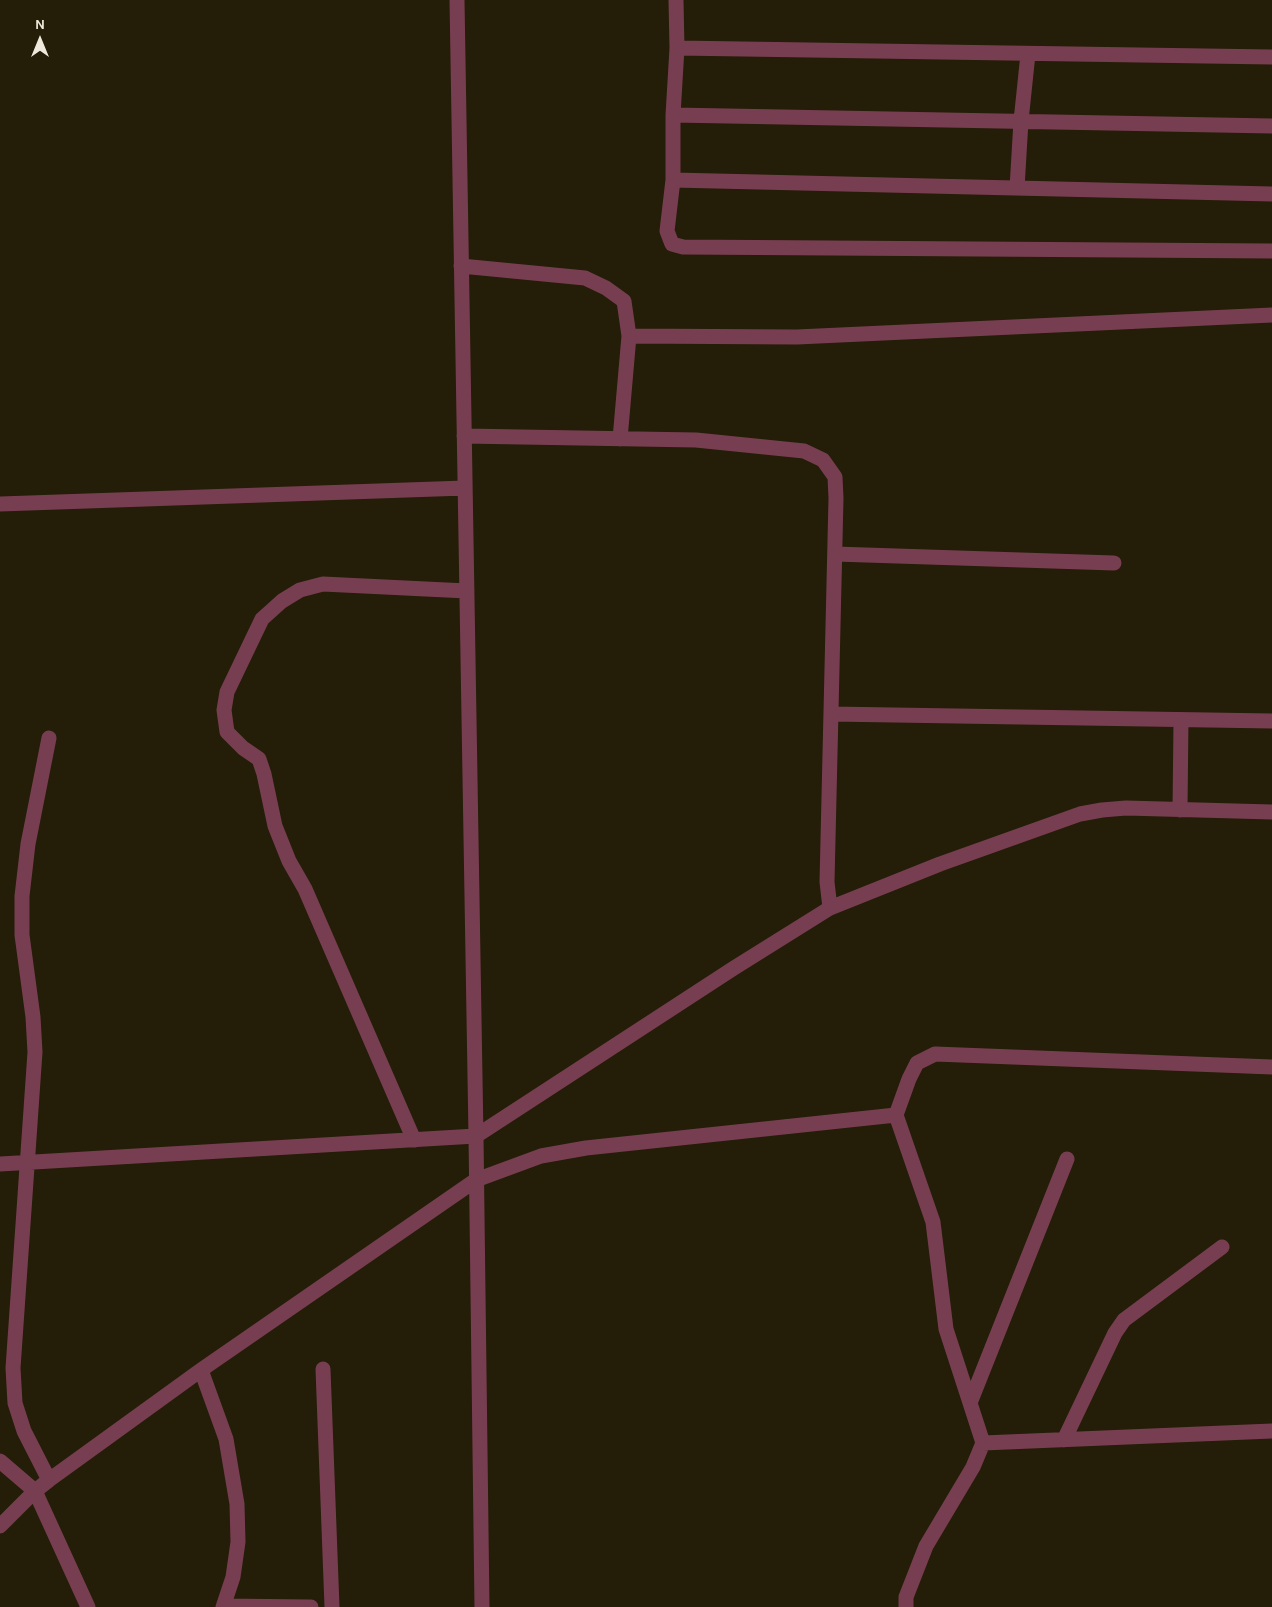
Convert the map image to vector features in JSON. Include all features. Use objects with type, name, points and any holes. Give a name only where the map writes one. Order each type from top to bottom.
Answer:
[{"type":"street","points":[[457,0],[482,1607]]},
{"type":"street","points":[[676,0],[677,48],[673,115],[673,180],[667,231],[672,244],[683,247],[1272,251]]},
{"type":"street","points":[[677,48],[1272,57]]},
{"type":"street","points":[[1017,188],[1028,54]]},
{"type":"street","points":[[673,115],[1272,126]]},
{"type":"street","points":[[673,180],[1272,194]]},
{"type":"street","points":[[461,266],[585,278],[606,288],[624,301],[629,336],[620,439]]},
{"type":"street","points":[[629,336],[797,337],[1272,315]]},
{"type":"street","points":[[464,436],[696,440],[804,451],[823,460],[835,477],[828,882],[830,908]]},
{"type":"street","points":[[0,504],[465,488]]},
{"type":"street","points":[[835,554],[1114,563]]},
{"type":"street","points":[[414,1140],[309,898],[289,861],[275,826],[259,759],[243,748],[227,732],[224,710],[227,692],[262,620],[282,601],[300,590],[323,584],[467,591]]},
{"type":"street","points":[[831,714],[1272,721]]},
{"type":"street","points":[[1180,810],[1181,720]]},
{"type":"street","points":[[49,738],[28,844],[22,896],[22,935],[33,1017],[35,1052],[29,1163],[13,1368],[15,1403],[24,1431],[49,1480]]},
{"type":"street","points":[[0,1164],[476,1136],[734,968],[830,908],[940,864],[1080,814],[1126,808],[1272,812]]},
{"type":"street","points":[[906,1607],[906,1597],[926,1546],[973,1467],[983,1443],[946,1329],[933,1222],[896,1114],[917,1063],[935,1054],[1272,1067]]},
{"type":"street","points":[[0,1526],[35,1491],[49,1480],[201,1370],[476,1180],[541,1156],[586,1148],[896,1114]]},
{"type":"street","points":[[970,1403],[1067,1158]]},
{"type":"street","points":[[1064,1440],[1115,1333],[1124,1320],[1222,1248]]},
{"type":"street","points":[[323,1369],[332,1607]]},
{"type":"street","points":[[201,1370],[226,1439],[237,1504],[238,1542],[233,1577],[224,1606],[311,1607]]},
{"type":"street","points":[[983,1443],[1272,1431]]},
{"type":"street","points":[[0,1461],[35,1491],[88,1607]]}]
